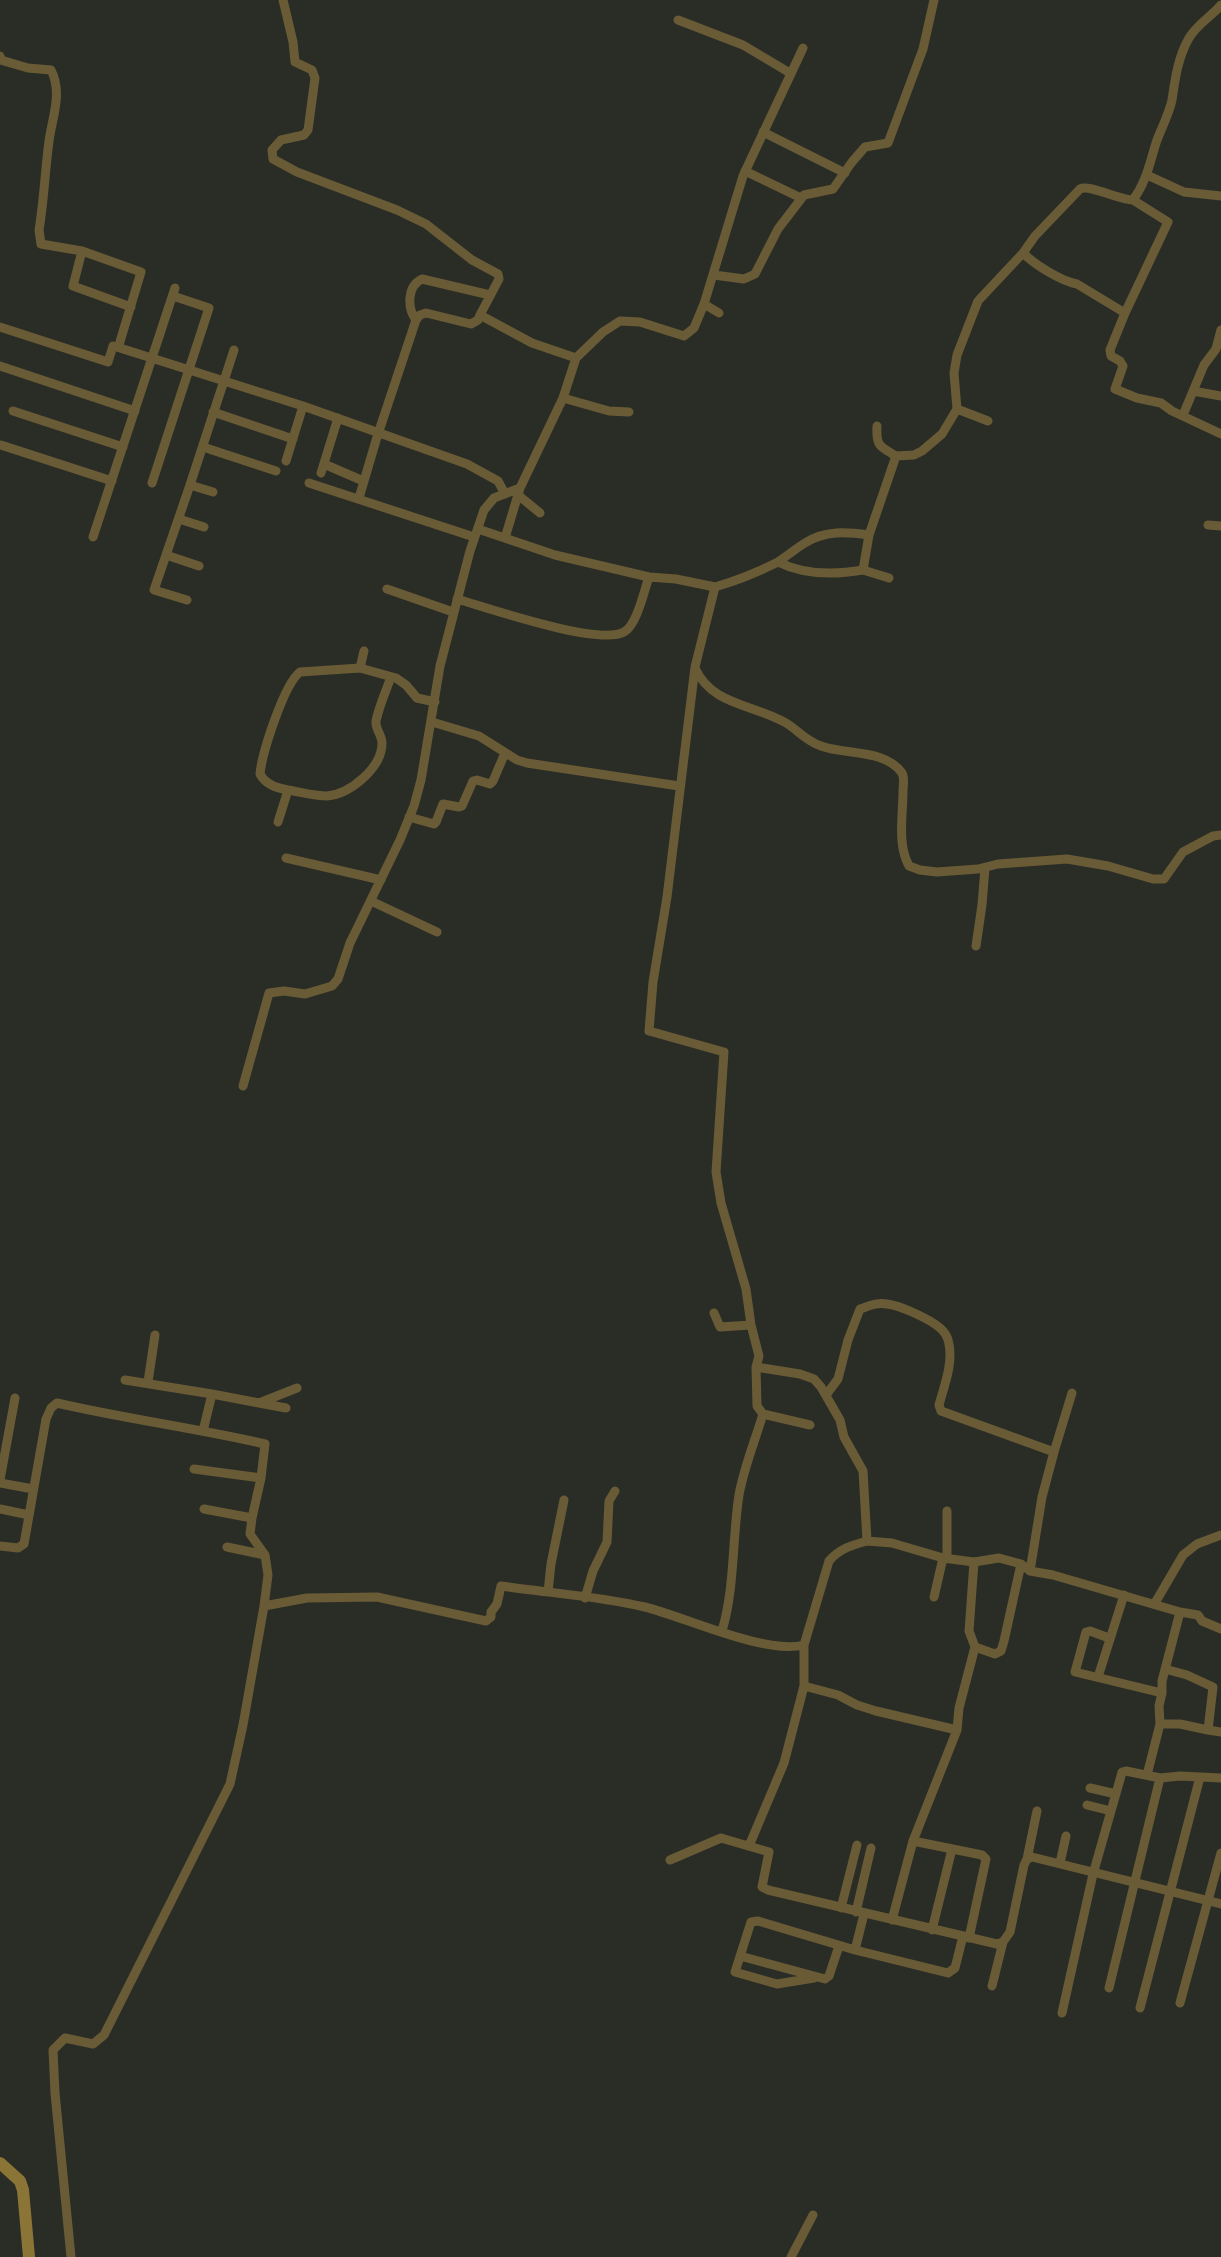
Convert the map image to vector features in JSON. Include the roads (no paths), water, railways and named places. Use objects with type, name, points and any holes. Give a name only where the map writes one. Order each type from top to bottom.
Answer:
[{"type":"street","points":[[282,0],[293,42],[295,62],[312,70],[315,78],[308,130],[304,135],[281,140],[272,150],[273,159],[297,172],[397,210],[426,224],[472,260],[496,272],[499,278],[478,320],[471,324],[426,313],[420,315],[416,320],[378,432],[359,498]]},
{"type":"street","points":[[714,275],[744,279],[755,274],[778,228],[804,195],[833,189],[866,148],[888,143],[923,49],[934,0]]},
{"type":"street","points":[[1133,200],[1142,188],[1147,176],[1172,102],[1173,83],[1178,64],[1189,38],[1198,26],[1210,18],[1221,5]]},
{"type":"street","points":[[678,20],[743,45],[790,73]]},
{"type":"street","points":[[505,538],[519,491],[563,398],[576,358],[610,326],[620,321],[640,322],[684,336],[694,328],[714,275],[725,232],[745,171],[803,48]]},
{"type":"street","points":[[0,56],[1,60],[12,64],[51,70],[56,80],[55,112],[49,141],[39,236],[41,244],[82,251],[140,270],[141,275],[119,344],[120,348]]},
{"type":"street","points":[[763,132],[845,173]]},
{"type":"street","points":[[745,171],[801,198]]},
{"type":"street","points":[[1147,176],[1184,192],[1221,196]]},
{"type":"street","points":[[877,426],[876,441],[896,456],[914,455],[931,445],[942,434],[957,409],[954,373],[957,355],[978,301],[1023,253],[1035,236],[1084,186],[1124,200],[1133,200],[1168,222],[1125,313],[1109,353],[1120,360],[1123,366],[1115,389],[1137,398],[1161,403],[1172,411],[1221,434]]},
{"type":"street","points":[[82,251],[73,286],[131,307]]},
{"type":"street","points":[[1023,253],[1039,266],[1070,283],[1078,284],[1125,313]]},
{"type":"street","points":[[416,320],[410,309],[410,300],[414,286],[422,279],[490,295]]},
{"type":"street","points":[[93,537],[174,292],[209,308],[152,482]]},
{"type":"street","points":[[704,304],[719,313]]},
{"type":"street","points":[[480,315],[532,344],[576,358]]},
{"type":"street","points":[[0,327],[108,362],[113,346],[303,406],[467,464],[498,481],[505,494]]},
{"type":"street","points":[[1183,415],[1204,364],[1216,349],[1221,330]]},
{"type":"street","points":[[187,600],[154,590],[234,350]]},
{"type":"street","points":[[0,366],[135,411]]},
{"type":"street","points":[[1193,391],[1221,396]]},
{"type":"street","points":[[563,398],[609,411],[629,412]]},
{"type":"street","points":[[286,461],[303,406]]},
{"type":"street","points":[[957,409],[988,421]]},
{"type":"street","points":[[13,411],[123,447]]},
{"type":"street","points":[[214,412],[293,439]]},
{"type":"street","points":[[338,418],[323,468],[361,480]]},
{"type":"street","points":[[1,445],[112,481]]},
{"type":"street","points":[[203,447],[276,471]]},
{"type":"street","points":[[863,570],[869,534],[896,456]]},
{"type":"street","points":[[309,483],[476,533],[505,538],[555,555],[649,577],[676,579],[715,587],[738,581],[778,562],[807,541],[822,535],[843,531],[869,534]]},
{"type":"street","points":[[190,485],[213,492]]},
{"type":"street","points":[[243,1086],[269,993],[284,991],[305,994],[332,986],[338,979],[350,943],[410,816],[422,780],[440,666],[453,612],[484,510],[488,503],[505,494],[519,491]]},
{"type":"street","points":[[519,491],[540,513]]},
{"type":"street","points":[[179,519],[204,527]]},
{"type":"street","points":[[1208,525],[1221,526]]},
{"type":"street","points":[[166,555],[199,566]]},
{"type":"street","points":[[778,562],[790,568],[811,572],[839,573],[863,570],[889,578]]},
{"type":"street","points":[[457,599],[558,628],[608,637],[624,632],[633,623],[649,577]]},
{"type":"street","points":[[715,587],[695,667],[667,896],[653,982],[649,1031],[724,1052],[716,1172],[721,1203],[746,1289],[751,1325],[759,1356],[756,1367],[757,1406],[763,1414],[810,1425]]},
{"type":"street","points":[[387,589],[453,612]]},
{"type":"street","points":[[360,668],[364,651]]},
{"type":"street","points":[[695,667],[707,688],[717,695],[785,723],[812,743],[883,759],[896,767],[904,777],[902,846],[909,866],[920,870],[937,872],[985,868],[998,864],[1067,859],[1108,866],[1153,879],[1164,879],[1184,852],[1213,836],[1221,835]]},
{"type":"street","points":[[391,677],[377,718],[376,725],[382,742],[380,751],[364,779],[326,796],[274,787],[263,781],[260,774],[279,710],[289,685],[300,672],[360,668],[391,677],[400,680],[417,698],[435,702]]},
{"type":"street","points":[[432,722],[478,736],[505,753],[527,763],[680,786]]},
{"type":"street","points":[[410,816],[434,824],[442,804],[462,806],[473,781],[477,780],[490,784],[493,782],[505,753]]},
{"type":"street","points":[[278,822],[288,790]]},
{"type":"street","points":[[286,858],[381,880]]},
{"type":"street","points":[[976,946],[985,868]]},
{"type":"street","points":[[371,901],[437,932]]},
{"type":"street","points":[[826,1395],[838,1379],[848,1340],[860,1309],[872,1304],[887,1304],[911,1312],[940,1328],[947,1336],[950,1365],[939,1405],[940,1411],[1054,1452]]},
{"type":"street","points":[[714,1313],[720,1327],[751,1325]]},
{"type":"street","points":[[148,1382],[155,1335]]},
{"type":"street","points":[[756,1367],[781,1370],[814,1379],[826,1395],[840,1420],[844,1438],[863,1471],[866,1541]]},
{"type":"street","points":[[125,1380],[148,1382],[186,1391],[286,1408]]},
{"type":"street","points":[[259,1403],[298,1388]]},
{"type":"street","points":[[1030,1571],[1042,1497],[1072,1393]]},
{"type":"street","points":[[203,1431],[212,1394]]},
{"type":"street","points":[[15,1398],[0,1482],[32,1489]]},
{"type":"street","points":[[0,1546],[21,1547],[25,1540],[32,1489],[46,1419],[49,1411],[57,1403],[104,1414],[265,1444],[261,1478],[250,1534],[264,1555],[268,1574],[242,1733],[230,1784],[104,2035],[99,2042],[93,2044],[65,2038],[54,2050],[55,2093],[71,2257]]},
{"type":"street","points":[[722,1631],[729,1607],[739,1496],[743,1476],[763,1414]]},
{"type":"street","points":[[194,1469],[261,1478]]},
{"type":"street","points":[[585,1598],[593,1571],[607,1542],[609,1501],[615,1491]]},
{"type":"street","points":[[548,1592],[551,1564],[564,1500]]},
{"type":"street","points":[[0,1509],[29,1515]]},
{"type":"street","points":[[204,1509],[252,1518]]},
{"type":"street","points":[[934,1597],[945,1558],[948,1511]]},
{"type":"street","points":[[1155,1603],[1186,1551],[1196,1544],[1221,1535]]},
{"type":"street","points":[[749,1846],[784,1763],[804,1686],[804,1645],[829,1561],[836,1554],[850,1546],[866,1541],[892,1543],[945,1558],[974,1562],[999,1558],[1021,1564],[1030,1571],[1053,1575],[1155,1603],[1180,1612],[1198,1615],[1207,1624],[1221,1629]]},
{"type":"street","points":[[227,1547],[264,1555]]},
{"type":"street","points":[[892,1920],[912,1841],[957,1730],[959,1708],[975,1647],[969,1631],[974,1562]]},
{"type":"street","points":[[975,1647],[995,1654],[1001,1651],[1021,1564]]},
{"type":"street","points":[[264,1606],[307,1598],[377,1597],[486,1621],[491,1617],[491,1612],[497,1604],[501,1586],[646,1608],[748,1640],[782,1646],[804,1645]]},
{"type":"street","points":[[1098,1677],[1124,1596]]},
{"type":"street","points":[[1147,1775],[1160,1724],[1159,1706],[1165,1669],[1180,1612]]},
{"type":"street","points":[[1109,1638],[1090,1631],[1086,1632],[1075,1672],[1162,1693]]},
{"type":"street","points":[[1165,1669],[1187,1675],[1213,1687],[1208,1730]]},
{"type":"street","points":[[804,1686],[838,1695],[857,1705],[876,1711],[957,1730]]},
{"type":"street","points":[[1160,1724],[1180,1724],[1221,1732]]},
{"type":"street","points":[[1062,2012],[1093,1874],[1122,1772],[1160,1778],[1221,1778]]},
{"type":"street","points":[[1140,2008],[1172,1892],[1200,1777]]},
{"type":"street","points":[[1110,1988],[1160,1778]]},
{"type":"street","points":[[1090,1788],[1116,1794]]},
{"type":"street","points":[[1087,1805],[1111,1811]]},
{"type":"street","points":[[992,1986],[1003,1942],[1010,1932],[1037,1811]]},
{"type":"street","points":[[1060,1863],[1066,1836]]},
{"type":"street","points":[[670,1860],[722,1838],[770,1852],[762,1886],[768,1890],[932,1930],[997,1944],[1003,1942]]},
{"type":"street","points":[[814,1978],[777,1984],[735,1972],[749,1925],[755,1921],[854,1950],[948,1973],[955,1968],[966,1937],[986,1861],[982,1855],[912,1841]]},
{"type":"street","points":[[840,1908],[857,1845]]},
{"type":"street","points":[[854,1950],[871,1848]]},
{"type":"street","points":[[932,1930],[952,1849]]},
{"type":"street","points":[[1180,2003],[1221,1853]]},
{"type":"street","points":[[1027,1859],[1032,1857],[1060,1863],[1093,1874],[1221,1904]]},
{"type":"street","points":[[740,1956],[814,1978],[825,1979],[829,1976],[840,1946]]},
{"type":"street","points":[[777,1984],[782,1968]]},
{"type":"street","points":[[0,2163],[20,2181],[23,2190],[29,2257]]},
{"type":"street","points":[[791,2257],[813,2215]]}]
